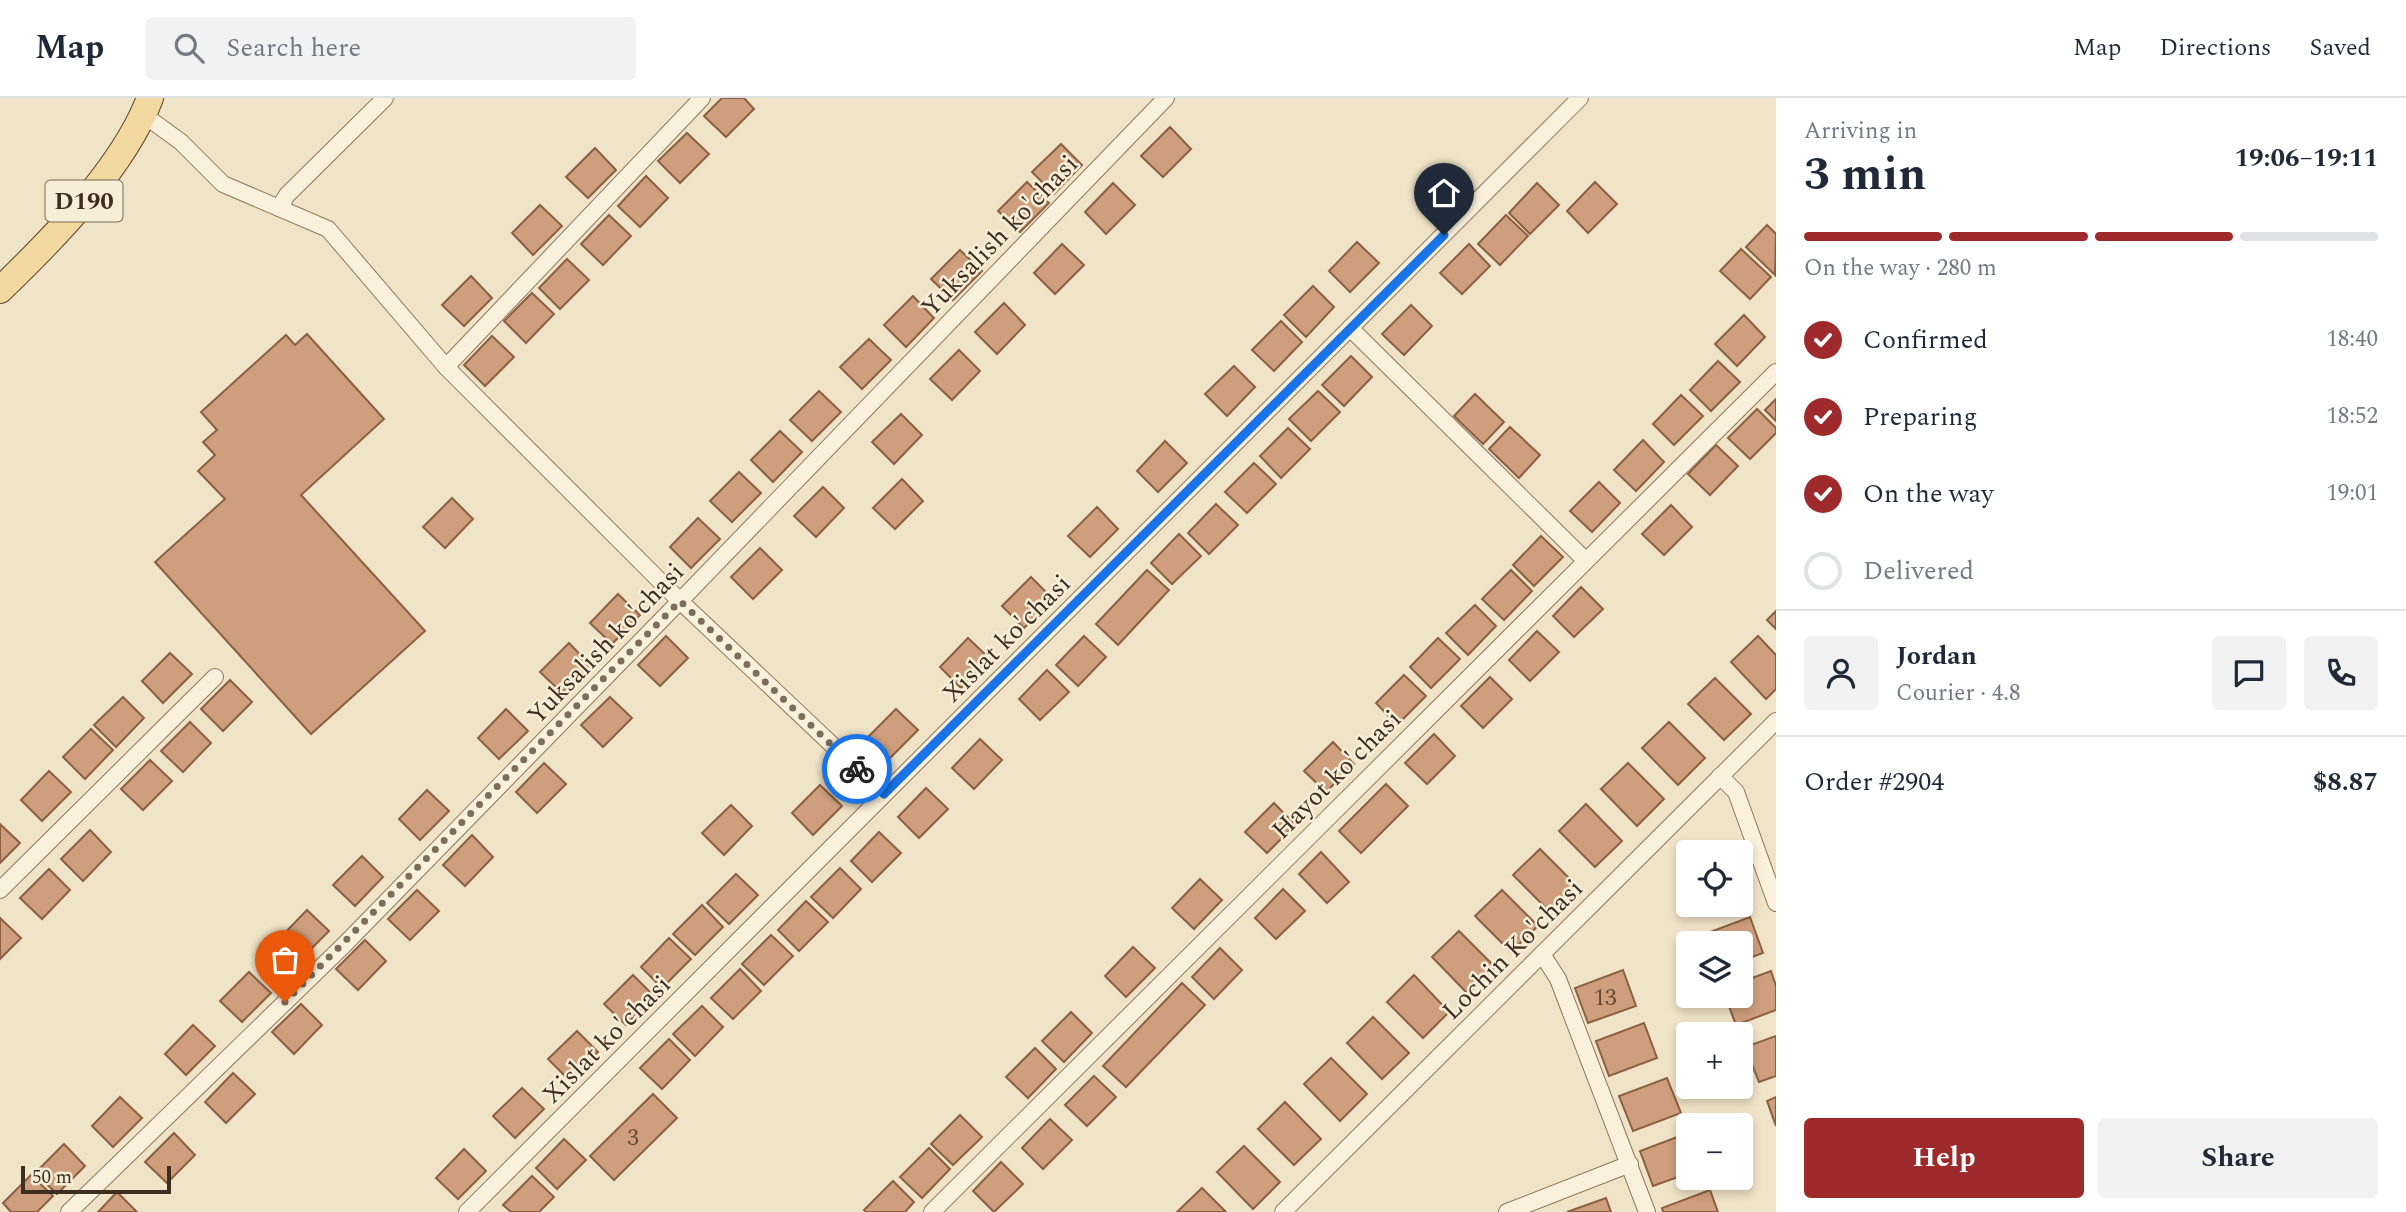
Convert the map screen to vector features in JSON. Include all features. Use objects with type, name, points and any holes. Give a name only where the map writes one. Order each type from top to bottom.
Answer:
[{"type":"main road","name":"D190","points":[[0,290],[34,257],[102,181],[147,107]]},
{"type":"street","points":[[279,208],[287,195],[385,98]]},
{"type":"street","points":[[446,367],[702,98]]},
{"type":"street","name":"Yuksalish ko'chasi","points":[[69,1212],[344,945],[1166,98]]},
{"type":"street","name":"Xislat ko'chasi","points":[[467,1212],[1580,98]]},
{"type":"street","points":[[147,107],[223,184],[328,229],[446,367],[680,601],[884,794]]},
{"type":"street","points":[[1350,328],[1585,560]]},
{"type":"street","name":"Hayot ko'chasi","points":[[932,1212],[1776,372]]},
{"type":"street","points":[[0,890],[215,677]]},
{"type":"street","name":"Lochin Ko'chasi","points":[[1283,1212],[1776,721]]},
{"type":"street","points":[[1720,776],[1736,792],[1776,902]]},
{"type":"street","points":[[1542,954],[1558,979],[1647,1212]]},
{"type":"street","points":[[1507,1212],[1630,1164]]},
{"type":"building","points":[[722,98],[744,98],[754,109],[726,137],[704,116]]},
{"type":"building","points":[[1170,127],[1191,149],[1163,177],[1141,156]]},
{"type":"building","points":[[687,133],[709,154],[680,183],[658,161]]},
{"type":"building","points":[[1061,144],[1082,165],[1054,194],[1032,172]]},
{"type":"building","points":[[595,148],[616,170],[588,198],[566,177]]},
{"type":"building","points":[[646,176],[668,198],[640,227],[618,206]]},
{"type":"building","points":[[1027,182],[1049,203],[1020,232],[998,211]]},
{"type":"building","points":[[1595,182],[1617,204],[1588,233],[1567,211]]},
{"type":"building","points":[[1113,183],[1135,205],[1106,234],[1085,212]]},
{"type":"building","points":[[1537,183],[1559,205],[1530,234],[1509,213]]},
{"type":"building","points":[[540,205],[562,226],[533,255],[512,233]]},
{"type":"building","points":[[609,215],[631,236],[603,265],[581,244]]},
{"type":"building","points":[[1506,215],[1528,236],[1500,265],[1478,244]]},
{"type":"building","points":[[1767,225],[1776,234],[1775,275],[1746,247]]},
{"type":"building","points":[[1357,242],[1379,263],[1350,292],[1329,271]]},
{"type":"building","points":[[1062,244],[1084,265],[1055,294],[1034,273]]},
{"type":"building","points":[[1469,244],[1490,266],[1462,294],[1440,273]]},
{"type":"building","points":[[1741,249],[1771,277],[1750,299],[1720,271]]},
{"type":"building","points":[[960,250],[982,271],[953,300],[931,279]]},
{"type":"building","points":[[567,259],[589,280],[560,309],[539,288]]},
{"type":"building","points":[[471,276],[492,298],[464,326],[442,305]]},
{"type":"building","points":[[1313,286],[1334,307],[1306,337],[1284,315]]},
{"type":"building","points":[[532,293],[554,314],[526,343],[504,321]]},
{"type":"building","points":[[913,296],[934,318],[906,347],[884,325]]},
{"type":"building","points":[[1004,303],[1025,325],[997,354],[975,332]]},
{"type":"building","points":[[1411,305],[1432,326],[1404,355],[1382,334]]},
{"type":"building","points":[[1744,315],[1765,337],[1737,366],[1715,344]]},
{"type":"building","points":[[1281,321],[1302,342],[1274,371],[1252,350]]},
{"type":"building","points":[[307,334],[384,419],[301,495],[425,631],[311,734],[155,562],[225,499],[198,471],[215,455],[203,442],[217,430],[201,412],[286,335],[295,345]]},
{"type":"building","points":[[492,336],[514,357],[485,386],[464,365]]},
{"type":"building","points":[[869,339],[891,360],[862,389],[840,367]]},
{"type":"building","points":[[959,350],[980,371],[952,400],[930,379]]},
{"type":"building","points":[[1351,356],[1372,377],[1344,406],[1322,385]]},
{"type":"building","points":[[1718,361],[1740,382],[1711,411],[1690,390]]},
{"type":"building","points":[[1234,366],[1255,387],[1227,416],[1205,394]]},
{"type":"building","points":[[819,391],[841,412],[812,441],[790,420]]},
{"type":"building","points":[[1318,391],[1340,412],[1311,441],[1289,419]]},
{"type":"building","points":[[1475,394],[1504,422],[1483,444],[1454,416]]},
{"type":"building","points":[[1681,395],[1703,416],[1674,445],[1653,424]]},
{"type":"building","points":[[1776,399],[1776,421],[1765,410]]},
{"type":"building","points":[[1757,409],[1776,428],[1776,433],[1750,459],[1728,438]]},
{"type":"building","points":[[901,414],[922,435],[894,464],[872,442]]},
{"type":"building","points":[[1510,427],[1540,455],[1519,478],[1489,449]]},
{"type":"building","points":[[1288,428],[1310,449],[1281,478],[1260,456]]},
{"type":"building","points":[[780,431],[802,452],[773,482],[751,460]]},
{"type":"building","points":[[1643,440],[1664,462],[1636,491],[1614,470]]},
{"type":"building","points":[[1165,441],[1187,463],[1158,492],[1137,471]]},
{"type":"building","points":[[1716,445],[1738,466],[1710,495],[1688,474]]},
{"type":"building","points":[[1254,463],[1276,484],[1247,513],[1225,492]]},
{"type":"building","points":[[739,472],[761,493],[732,522],[710,501]]},
{"type":"building","points":[[902,479],[923,501],[895,529],[873,508]]},
{"type":"building","points":[[1599,482],[1620,503],[1592,532],[1570,511]]},
{"type":"building","points":[[823,487],[844,508],[816,537],[794,516]]},
{"type":"building","points":[[452,498],[473,519],[445,548],[423,527]]},
{"type":"building","points":[[1216,504],[1238,525],[1209,554],[1188,533]]},
{"type":"building","points":[[1671,505],[1692,527],[1664,555],[1642,534]]},
{"type":"building","points":[[1097,507],[1118,529],[1090,557],[1068,536]]},
{"type":"building","points":[[698,518],[720,539],[691,568],[670,547]]},
{"type":"building","points":[[1179,534],[1201,556],[1172,584],[1151,563]]},
{"type":"building","points":[[1541,536],[1563,557],[1534,586],[1513,565]]},
{"type":"building","points":[[760,548],[782,570],[753,599],[731,577]]},
{"type":"building","points":[[1147,570],[1169,590],[1118,645],[1096,624]]},
{"type":"building","points":[[1511,570],[1532,591],[1504,620],[1482,599]]},
{"type":"building","points":[[1031,577],[1053,599],[1024,628],[1002,606]]},
{"type":"building","points":[[1581,587],[1603,609],[1574,637],[1553,616]]},
{"type":"building","points":[[618,594],[640,615],[612,644],[590,623]]},
{"type":"building","points":[[1475,605],[1496,626],[1468,655],[1446,633]]},
{"type":"building","points":[[1776,611],[1776,629],[1767,620]]},
{"type":"building","points":[[1537,631],[1559,652],[1530,681],[1509,660]]},
{"type":"building","points":[[666,636],[688,658],[660,686],[638,665]]},
{"type":"building","points":[[1084,636],[1106,657],[1078,686],[1056,665]]},
{"type":"building","points":[[1758,636],[1776,655],[1776,689],[1766,699],[1731,662]]},
{"type":"building","points":[[968,638],[990,659],[961,688],[940,667]]},
{"type":"building","points":[[1438,638],[1460,659],[1431,688],[1410,667]]},
{"type":"building","points":[[569,643],[590,665],[562,693],[540,672]]},
{"type":"building","points":[[170,653],[192,674],[163,703],[142,681]]},
{"type":"building","points":[[1047,670],[1069,692],[1040,720],[1019,699]]},
{"type":"building","points":[[1404,675],[1426,696],[1397,725],[1376,703]]},
{"type":"building","points":[[1490,677],[1512,699],[1483,728],[1461,706]]},
{"type":"building","points":[[1715,678],[1751,714],[1724,740],[1688,704]]},
{"type":"building","points":[[230,680],[252,702],[223,731],[201,709]]},
{"type":"building","points":[[123,697],[144,718],[116,747],[94,725]]},
{"type":"building","points":[[610,697],[632,718],[603,747],[581,725]]},
{"type":"building","points":[[506,709],[528,731],[499,759],[478,738]]},
{"type":"building","points":[[896,709],[918,730],[889,759],[867,738]]},
{"type":"building","points":[[190,722],[211,743],[183,772],[161,751]]},
{"type":"building","points":[[1669,722],[1705,758],[1678,785],[1642,748]]},
{"type":"building","points":[[91,729],[113,750],[85,779],[63,757]]},
{"type":"building","points":[[1434,734],[1455,756],[1427,784],[1405,763]]},
{"type":"building","points":[[980,739],[1002,760],[974,789],[952,768]]},
{"type":"building","points":[[1333,742],[1354,764],[1326,792],[1304,771]]},
{"type":"building","points":[[150,760],[172,781],[143,810],[121,789]]},
{"type":"building","points":[[544,763],[566,784],[537,813],[516,792]]},
{"type":"building","points":[[1628,763],[1664,799],[1637,826],[1601,789]]},
{"type":"building","points":[[49,771],[71,792],[42,821],[21,800]]},
{"type":"building","points":[[1386,784],[1408,806],[1361,853],[1339,831]]},
{"type":"building","points":[[820,785],[842,806],[813,835],[792,813]]},
{"type":"building","points":[[926,788],[948,809],[919,838],[898,817]]},
{"type":"building","points":[[427,790],[449,811],[420,840],[399,819]]},
{"type":"building","points":[[1274,803],[1295,825],[1267,853],[1245,832]]},
{"type":"building","points":[[1586,804],[1622,841],[1595,867],[1559,831]]},
{"type":"building","points":[[731,805],[752,826],[724,855],[702,833]]},
{"type":"building","points":[[0,824],[20,843],[0,863]]},
{"type":"building","points":[[90,830],[111,852],[83,881],[61,859]]},
{"type":"building","points":[[879,832],[901,853],[872,882],[851,861]]},
{"type":"building","points":[[472,835],[493,857],[465,886],[443,865]]},
{"type":"building","points":[[1540,849],[1576,885],[1549,911],[1513,875]]},
{"type":"building","points":[[1321,852],[1349,882],[1327,903],[1299,874]]},
{"type":"building","points":[[362,856],[383,877],[355,906],[333,885]]},
{"type":"building","points":[[840,868],[861,889],[833,918],[811,897]]},
{"type":"building","points":[[49,869],[70,890],[42,919],[20,898]]},
{"type":"building","points":[[736,874],[758,895],[729,924],[707,903]]},
{"type":"building","points":[[1200,879],[1222,900],[1194,929],[1172,908]]},
{"type":"building","points":[[1283,889],[1305,911],[1276,939],[1255,918]]},
{"type":"building","points":[[417,890],[439,911],[410,940],[388,919]]},
{"type":"building","points":[[1502,890],[1538,926],[1511,952],[1475,916]]},
{"type":"building","points":[[806,901],[828,922],[799,951],[778,930]]},
{"type":"building","points":[[702,905],[723,927],[695,955],[673,934]]},
{"type":"building","points":[[307,910],[329,931],[300,960],[279,939]]},
{"type":"building","points":[[1750,917],[1763,953],[1753,957],[1753,931],[1713,931]]},
{"type":"building","points":[[0,918],[21,938],[0,959]]},
{"type":"building","points":[[1459,931],[1495,967],[1468,994],[1432,957]]},
{"type":"building","points":[[771,935],[793,956],[764,985],[742,964]]},
{"type":"building","points":[[669,938],[691,959],[662,988],[641,967]]},
{"type":"building","points":[[365,940],[386,961],[358,990],[336,969]]},
{"type":"building","points":[[1133,947],[1155,968],[1126,997],[1105,976]]},
{"type":"building","points":[[1220,948],[1242,970],[1214,999],[1192,977]]},
{"type":"building","points":[[740,969],[761,991],[733,1019],[711,998]]},
{"type":"building","points":[[1623,970],[1636,1006],[1588,1023],[1575,988]]},
{"type":"building","points":[[1771,971],[1776,986],[1776,1010],[1744,1022],[1735,1022],[1730,1008],[1753,1008],[1753,978]]},
{"type":"building","points":[[249,972],[271,993],[242,1022],[220,1001]]},
{"type":"building","points":[[633,975],[654,996],[626,1025],[604,1004]]},
{"type":"building","points":[[1414,975],[1449,1012],[1423,1038],[1387,1002]]},
{"type":"building","points":[[1182,983],[1205,1005],[1126,1087],[1103,1066]]},
{"type":"building","points":[[301,1004],[322,1025],[294,1054],[272,1032]]},
{"type":"building","points":[[702,1006],[723,1027],[695,1056],[673,1034]]},
{"type":"building","points":[[1071,1012],[1092,1033],[1064,1062],[1042,1041]]},
{"type":"building","points":[[1373,1017],[1409,1053],[1382,1079],[1347,1043]]},
{"type":"building","points":[[1644,1023],[1657,1058],[1609,1076],[1596,1041]]},
{"type":"building","points":[[193,1025],[215,1046],[186,1075],[165,1054]]},
{"type":"building","points":[[577,1031],[598,1052],[570,1081],[548,1059]]},
{"type":"building","points":[[1776,1036],[1776,1076],[1759,1082],[1753,1067],[1753,1044]]},
{"type":"building","points":[[669,1039],[690,1060],[662,1089],[640,1068]]},
{"type":"building","points":[[1035,1048],[1056,1069],[1028,1098],[1006,1077]]},
{"type":"building","points":[[1331,1058],[1367,1094],[1340,1121],[1304,1084]]},
{"type":"building","points":[[233,1073],[255,1094],[226,1123],[205,1102]]},
{"type":"building","points":[[1094,1076],[1116,1097],[1087,1126],[1065,1105]]},
{"type":"building","points":[[1667,1078],[1681,1113],[1633,1131],[1619,1096]]},
{"type":"building","points":[[522,1088],[544,1109],[515,1138],[493,1116]]},
{"type":"building","points":[[653,1094],[677,1118],[614,1180],[590,1156]]},
{"type":"building","points":[[120,1097],[142,1118],[113,1147],[92,1126]]},
{"type":"building","points":[[1776,1097],[1776,1126],[1767,1101]]},
{"type":"building","points":[[1285,1102],[1321,1139],[1294,1165],[1258,1129]]},
{"type":"building","points":[[960,1115],[982,1137],[953,1165],[931,1144]]},
{"type":"building","points":[[1050,1119],[1072,1140],[1043,1169],[1022,1148]]},
{"type":"building","points":[[174,1133],[195,1155],[167,1183],[145,1162]]},
{"type":"building","points":[[1676,1138],[1676,1178],[1653,1186],[1640,1151]]},
{"type":"building","points":[[564,1139],[586,1160],[557,1189],[536,1168]]},
{"type":"building","points":[[64,1144],[85,1166],[57,1194],[35,1173]]},
{"type":"building","points":[[1244,1146],[1280,1182],[1253,1209],[1217,1172]]},
{"type":"building","points":[[929,1148],[950,1169],[922,1198],[900,1177]]},
{"type":"building","points":[[464,1149],[486,1171],[458,1199],[436,1178]]},
{"type":"building","points":[[1001,1162],[1023,1184],[994,1212],[973,1191]]},
{"type":"building","points":[[31,1175],[53,1196],[37,1212],[11,1212],[3,1203]]},
{"type":"building","points":[[532,1176],[554,1197],[539,1212],[511,1212],[503,1205]]},
{"type":"building","points":[[893,1181],[914,1202],[905,1212],[866,1212],[864,1210]]},
{"type":"building","points":[[1202,1188],[1226,1212],[1177,1212]]},
{"type":"building","points":[[1710,1190],[1718,1212],[1663,1212],[1662,1208]]},
{"type":"building","points":[[117,1192],[137,1212],[98,1212]]},
{"type":"building","points":[[1606,1198],[1611,1212],[1567,1212]]},
{"type":"way so far","points":[[285,1002],[680,601],[857,769]]},
{"type":"route","points":[[857,769],[884,794],[1444,235]]}]
